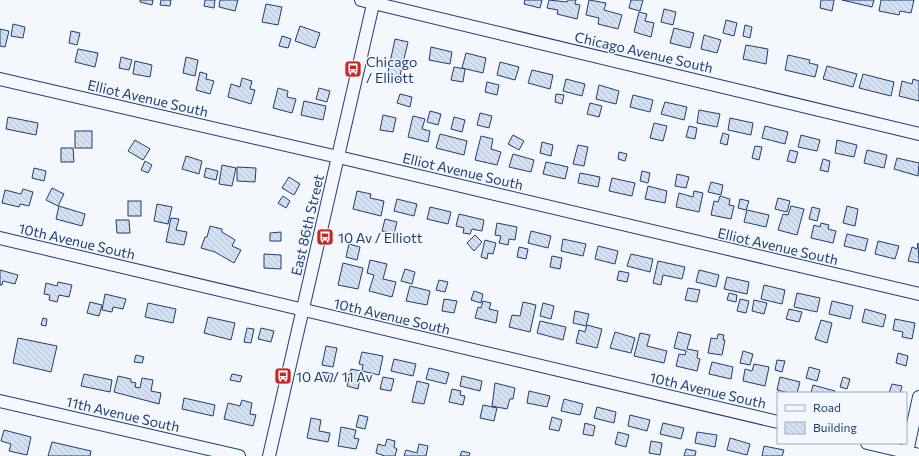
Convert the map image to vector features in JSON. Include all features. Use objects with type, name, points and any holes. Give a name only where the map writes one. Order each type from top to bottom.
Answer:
[{"type":"street","name":"Chicago Avenue South","points":[[361,0],[374,1],[919,134]]},
{"type":"street","name":"East 86th Street","points":[[269,456],[374,1]]},
{"type":"street","name":"Elliot Avenue South","points":[[0,79],[919,294]]},
{"type":"street","name":"10th Avenue South","points":[[0,238],[777,422]]},
{"type":"street","points":[[906,454],[919,397]]},
{"type":"street","name":"11th Avenue South","points":[[0,401],[239,456]]},
{"type":"street","points":[[871,444],[906,454],[919,455]]},
{"type":"building","points":[[140,0],[153,0],[152,5],[140,2]]},
{"type":"building","points":[[161,0],[171,0],[170,6],[160,5]]},
{"type":"building","points":[[205,0],[215,0],[214,8],[204,6]]},
{"type":"building","points":[[220,0],[238,0],[235,11],[219,7]]},
{"type":"building","points":[[525,0],[542,0],[540,8],[524,4]]},
{"type":"building","points":[[549,0],[567,2],[568,0],[576,0],[575,4],[580,5],[577,19],[557,14],[558,10],[547,8]]},
{"type":"building","points":[[589,0],[606,3],[604,10],[622,15],[618,29],[598,24],[599,18],[586,15]]},
{"type":"building","points":[[631,0],[643,0],[640,11],[629,8]]},
{"type":"building","points":[[821,0],[834,0],[832,11],[820,8]]},
{"type":"building","points":[[842,0],[874,0],[872,7]]},
{"type":"building","points":[[881,0],[914,0],[911,13],[900,11],[899,15],[879,11]]},
{"type":"building","points":[[266,4],[282,7],[278,25],[262,22]]},
{"type":"building","points":[[664,9],[676,12],[673,25],[661,22]]},
{"type":"building","points":[[639,12],[647,14],[645,21],[654,23],[651,37],[634,32]]},
{"type":"building","points":[[726,20],[737,23],[734,36],[723,33]]},
{"type":"building","points":[[13,24],[25,27],[23,38],[11,36]]},
{"type":"building","points":[[745,25],[752,27],[750,38],[743,36]]},
{"type":"building","points":[[300,26],[320,33],[315,48],[295,41]]},
{"type":"building","points":[[674,28],[694,33],[690,48],[670,43]]},
{"type":"building","points":[[0,29],[9,31],[5,47],[0,46]]},
{"type":"building","points":[[71,31],[80,33],[77,45],[69,43]]},
{"type":"building","points":[[704,35],[721,40],[717,53],[701,49]]},
{"type":"building","points":[[282,36],[291,39],[288,48],[279,46]]},
{"type":"building","points":[[395,39],[408,42],[399,80],[387,77]]},
{"type":"building","points":[[746,45],[768,49],[766,64],[743,59]]},
{"type":"building","points":[[431,47],[452,52],[450,64],[429,60]]},
{"type":"building","points":[[78,49],[98,53],[95,67],[75,62]]},
{"type":"building","points":[[466,53],[486,58],[483,73],[462,68]]},
{"type":"building","points":[[788,55],[810,60],[809,63],[818,65],[815,77],[785,70]]},
{"type":"building","points":[[121,57],[132,60],[129,70],[119,68]]},
{"type":"building","points":[[186,57],[198,60],[195,76],[183,73]]},
{"type":"building","points":[[135,61],[152,65],[150,77],[133,74]]},
{"type":"building","points":[[500,62],[519,67],[515,80],[497,75]]},
{"type":"building","points":[[827,66],[857,74],[853,87],[823,79]]},
{"type":"building","points":[[454,67],[465,69],[463,82],[451,80]]},
{"type":"building","points":[[532,70],[553,75],[550,89],[528,83]]},
{"type":"building","points":[[200,72],[207,74],[206,79],[214,81],[210,94],[196,90]]},
{"type":"building","points":[[863,74],[894,82],[891,96],[859,88]]},
{"type":"building","points":[[242,78],[252,81],[250,89],[255,90],[251,104],[228,97],[231,84],[240,87]]},
{"type":"building","points":[[566,79],[585,84],[582,96],[563,91]]},
{"type":"building","points":[[913,79],[919,81],[919,101],[899,96],[902,81],[912,84]]},
{"type":"building","points":[[487,82],[499,85],[497,95],[485,92]]},
{"type":"building","points":[[599,85],[619,91],[616,104],[596,99]]},
{"type":"building","points":[[278,88],[288,91],[287,97],[296,99],[292,113],[273,108]]},
{"type":"building","points":[[319,88],[330,91],[327,102],[316,99]]},
{"type":"building","points":[[400,94],[412,97],[410,107],[397,103]]},
{"type":"building","points":[[556,94],[564,95],[562,104],[555,102]]},
{"type":"building","points":[[633,95],[653,100],[650,112],[630,107]]},
{"type":"building","points":[[304,101],[326,106],[323,120],[301,115]]},
{"type":"building","points":[[665,102],[687,107],[684,120],[661,114]]},
{"type":"building","points":[[590,103],[602,106],[599,117],[587,114]]},
{"type":"building","points":[[699,110],[720,114],[717,127],[697,123]]},
{"type":"building","points":[[430,111],[441,114],[438,125],[427,122]]},
{"type":"building","points":[[480,113],[492,116],[489,128],[477,125]]},
{"type":"building","points":[[383,115],[396,118],[393,132],[380,130]]},
{"type":"building","points":[[413,116],[425,119],[422,129],[430,131],[428,142],[408,137]]},
{"type":"building","points":[[8,117],[38,123],[36,135],[6,129]]},
{"type":"building","points":[[454,117],[465,120],[462,132],[451,129]]},
{"type":"building","points":[[730,118],[753,123],[751,135],[728,130]]},
{"type":"building","points":[[654,123],[667,126],[663,141],[650,138]]},
{"type":"building","points":[[689,126],[697,128],[695,139],[686,137]]},
{"type":"building","points":[[765,126],[788,132],[785,144],[762,138]]},
{"type":"building","points":[[75,131],[92,131],[92,148],[75,148]]},
{"type":"building","points":[[723,133],[729,135],[727,145],[720,143]]},
{"type":"building","points":[[440,134],[467,141],[464,155],[436,148]]},
{"type":"building","points":[[513,135],[524,141],[519,150],[508,144]]},
{"type":"building","points":[[801,135],[820,140],[817,151],[798,147]]},
{"type":"building","points":[[481,136],[493,139],[491,149],[501,152],[497,165],[475,160]]},
{"type":"building","points":[[135,140],[150,149],[143,160],[128,151]]},
{"type":"building","points":[[837,140],[857,145],[854,157],[835,153]]},
{"type":"building","points":[[542,142],[553,145],[551,156],[540,153]]},
{"type":"building","points":[[578,145],[588,147],[584,166],[573,164]]},
{"type":"building","points":[[755,146],[762,147],[759,160],[752,158]]},
{"type":"building","points":[[61,148],[73,148],[74,162],[61,162]]},
{"type":"building","points":[[790,150],[798,152],[795,163],[787,161]]},
{"type":"building","points":[[867,150],[887,155],[884,168],[864,163]]},
{"type":"building","points":[[619,152],[627,154],[625,161],[618,159]]},
{"type":"building","points":[[513,154],[534,160],[531,172],[509,167]]},
{"type":"building","points":[[186,156],[202,161],[199,174],[182,169]]},
{"type":"building","points":[[897,158],[919,163],[918,176],[894,169]]},
{"type":"building","points":[[823,159],[830,161],[828,172],[820,170]]},
{"type":"building","points":[[145,161],[152,165],[148,173],[141,170]]},
{"type":"building","points":[[546,162],[568,167],[565,179],[543,174]]},
{"type":"building","points":[[222,165],[236,168],[232,186],[219,184]]},
{"type":"building","points":[[237,167],[256,168],[255,182],[237,181]]},
{"type":"building","points":[[34,168],[46,171],[44,181],[32,178]]},
{"type":"building","points":[[206,168],[218,171],[216,180],[204,177]]},
{"type":"building","points":[[642,171],[650,173],[648,183],[640,181]]},
{"type":"building","points":[[580,173],[600,177],[598,187],[578,183]]},
{"type":"building","points":[[677,174],[689,177],[686,188],[675,186]]},
{"type":"building","points":[[289,177],[300,184],[294,195],[282,188]]},
{"type":"building","points":[[612,178],[635,183],[632,196],[609,191]]},
{"type":"building","points":[[711,182],[723,185],[721,195],[708,192]]},
{"type":"building","points":[[648,186],[667,191],[665,203],[645,199]]},
{"type":"building","points":[[52,188],[64,194],[58,206],[46,200]]},
{"type":"building","points":[[23,189],[33,192],[29,206],[20,204],[19,207],[2,203],[5,190],[21,194]]},
{"type":"building","points":[[357,191],[371,194],[370,198],[384,201],[381,216],[353,209]]},
{"type":"building","points":[[694,191],[703,193],[699,212],[676,207],[679,193],[693,197]]},
{"type":"building","points":[[283,196],[290,201],[286,208],[278,203]]},
{"type":"building","points":[[720,196],[730,199],[729,205],[734,206],[731,219],[711,215],[714,201],[718,202]]},
{"type":"building","points":[[778,198],[790,201],[787,212],[775,209]]},
{"type":"building","points":[[397,199],[417,204],[414,216],[394,211]]},
{"type":"building","points":[[740,199],[749,201],[746,210],[738,208]]},
{"type":"building","points":[[128,201],[141,201],[141,216],[128,216]]},
{"type":"building","points":[[157,204],[172,207],[168,224],[154,221]]},
{"type":"building","points":[[59,206],[85,214],[82,226],[56,219]]},
{"type":"building","points":[[791,206],[804,209],[797,235],[778,230],[783,214],[788,215]]},
{"type":"building","points":[[847,206],[858,209],[855,226],[843,223]]},
{"type":"building","points":[[430,207],[451,212],[448,224],[427,219]]},
{"type":"building","points":[[812,207],[820,209],[817,221],[809,219]]},
{"type":"building","points":[[747,210],[769,215],[766,227],[744,222]]},
{"type":"building","points":[[459,214],[484,220],[482,231],[472,229],[470,234],[463,233],[464,228],[456,226]]},
{"type":"building","points":[[171,218],[179,219],[176,230],[187,232],[184,245],[166,242]]},
{"type":"building","points":[[385,219],[397,222],[394,234],[382,231]]},
{"type":"building","points":[[116,220],[129,220],[130,233],[117,233]]},
{"type":"building","points":[[497,223],[517,227],[515,240],[509,239],[508,245],[499,243],[501,236],[495,235]]},
{"type":"building","points":[[821,223],[829,225],[828,229],[836,231],[833,243],[811,238],[814,225],[820,227]]},
{"type":"building","points":[[210,226],[222,229],[222,232],[235,240],[232,246],[241,250],[234,263],[215,252],[201,248],[205,237],[207,237]]},
{"type":"building","points":[[531,231],[551,236],[548,248],[528,243]]},
{"type":"building","points":[[281,232],[281,241],[270,241],[270,233]]},
{"type":"building","points":[[847,234],[868,239],[865,251],[844,246]]},
{"type":"building","points":[[475,235],[482,242],[474,251],[467,243]]},
{"type":"building","points":[[563,239],[586,244],[583,256],[561,251]]},
{"type":"building","points":[[485,240],[496,243],[493,254],[488,253],[487,259],[481,257]]},
{"type":"building","points":[[878,241],[899,246],[895,259],[875,254]]},
{"type":"building","points":[[918,243],[919,263],[908,261],[912,247],[917,249]]},
{"type":"building","points":[[349,244],[360,247],[357,260],[346,257]]},
{"type":"building","points":[[598,246],[618,251],[615,264],[595,259]]},
{"type":"building","points":[[519,247],[528,249],[526,259],[517,257]]},
{"type":"building","points":[[264,254],[281,255],[281,269],[264,268]]},
{"type":"building","points":[[631,254],[653,259],[650,272],[627,266]]},
{"type":"building","points":[[552,256],[562,258],[560,269],[550,267]]},
{"type":"building","points":[[370,260],[387,264],[383,279],[396,282],[392,297],[369,291],[374,275],[367,273]]},
{"type":"building","points":[[658,261],[685,267],[682,279],[663,275],[661,285],[653,283]]},
{"type":"building","points":[[343,263],[363,268],[358,289],[338,285]]},
{"type":"building","points":[[405,269],[415,272],[412,284],[401,281]]},
{"type":"building","points":[[0,270],[18,275],[15,284],[3,281],[2,285],[0,285]]},
{"type":"building","points":[[699,270],[719,275],[716,287],[696,282]]},
{"type":"building","points":[[619,271],[629,273],[627,282],[617,280]]},
{"type":"building","points":[[727,277],[749,282],[747,294],[724,289]]},
{"type":"building","points":[[439,280],[448,282],[445,292],[436,290]]},
{"type":"building","points":[[58,282],[72,285],[69,297],[59,295],[57,302],[49,300],[50,295],[44,294],[46,283],[57,286]]},
{"type":"building","points":[[764,285],[785,290],[782,304],[761,299]]},
{"type":"building","points":[[410,286],[430,291],[427,305],[406,301]]},
{"type":"building","points":[[688,288],[700,290],[697,302],[685,300]]},
{"type":"building","points":[[474,291],[483,294],[481,303],[471,300]]},
{"type":"building","points":[[729,293],[737,295],[736,302],[727,300]]},
{"type":"building","points":[[797,293],[820,298],[817,312],[794,307]]},
{"type":"building","points":[[105,294],[126,299],[123,309],[113,307],[112,312],[102,310]]},
{"type":"building","points":[[444,299],[457,301],[454,313],[442,311]]},
{"type":"building","points":[[740,299],[749,301],[746,313],[737,311]]},
{"type":"building","points":[[754,300],[767,303],[764,314],[752,311]]},
{"type":"building","points":[[483,301],[491,303],[489,309],[498,311],[496,323],[475,318],[478,307],[481,308]]},
{"type":"building","points":[[832,301],[853,306],[850,319],[829,314]]},
{"type":"building","points":[[90,302],[102,305],[99,316],[87,313]]},
{"type":"building","points":[[523,302],[536,305],[530,332],[509,327],[512,315],[520,316]]},
{"type":"building","points":[[148,303],[176,309],[173,323],[145,317]]},
{"type":"building","points":[[543,303],[554,306],[551,319],[540,316]]},
{"type":"building","points":[[789,309],[802,312],[799,322],[786,319]]},
{"type":"building","points":[[865,309],[886,315],[883,327],[862,322]]},
{"type":"building","points":[[575,311],[589,314],[586,326],[573,323]]},
{"type":"building","points":[[208,317],[235,323],[231,340],[204,333]]},
{"type":"building","points":[[43,318],[47,319],[46,326],[41,325]]},
{"type":"building","points":[[895,319],[915,323],[912,339],[902,337],[903,332],[893,330]]},
{"type":"building","points":[[821,320],[832,323],[827,343],[815,339]]},
{"type":"building","points":[[540,321],[566,327],[563,340],[537,333]]},
{"type":"building","points":[[587,325],[602,329],[597,348],[576,343],[579,330],[585,332]]},
{"type":"building","points":[[247,328],[254,329],[251,343],[244,342]]},
{"type":"building","points":[[261,328],[274,331],[271,342],[258,339]]},
{"type":"building","points":[[615,332],[635,338],[631,353],[610,348]]},
{"type":"building","points":[[678,332],[691,335],[687,349],[698,351],[697,358],[700,359],[697,371],[676,366],[679,354],[685,355],[686,351],[674,348]]},
{"type":"building","points":[[640,333],[650,335],[647,346],[667,351],[664,363],[634,356]]},
{"type":"building","points":[[718,334],[724,335],[723,340],[725,340],[722,355],[708,353],[711,338],[717,339]]},
{"type":"building","points":[[18,338],[57,346],[51,372],[13,363]]},
{"type":"building","points":[[326,346],[337,348],[333,367],[322,365]]},
{"type":"building","points":[[743,351],[753,354],[750,365],[740,363]]},
{"type":"building","points":[[362,352],[383,356],[379,375],[362,371],[363,365],[359,364]]},
{"type":"building","points":[[898,353],[908,356],[906,366],[896,363]]},
{"type":"building","points":[[136,355],[144,357],[142,363],[134,362]]},
{"type":"building","points":[[394,359],[416,364],[413,376],[391,371]]},
{"type":"building","points":[[777,360],[785,361],[782,372],[775,370]]},
{"type":"building","points":[[712,362],[733,367],[731,379],[709,374]]},
{"type":"building","points":[[754,364],[769,367],[765,386],[743,381],[745,369],[752,371]]},
{"type":"building","points":[[809,367],[820,370],[817,381],[806,378]]},
{"type":"building","points":[[429,368],[449,373],[446,384],[426,379]]},
{"type":"building","points":[[351,369],[361,371],[358,389],[347,386]]},
{"type":"building","points":[[323,372],[333,374],[331,382],[321,380]]},
{"type":"building","points":[[84,374],[112,380],[110,392],[81,386]]},
{"type":"building","points":[[232,374],[242,376],[240,382],[230,380]]},
{"type":"building","points":[[118,376],[131,379],[131,382],[136,383],[135,387],[140,388],[142,378],[153,380],[151,391],[161,393],[159,404],[114,392]]},
{"type":"building","points":[[462,376],[482,381],[480,391],[460,386]]},
{"type":"building","points":[[383,377],[394,379],[391,391],[380,389]]},
{"type":"building","points":[[780,377],[800,382],[797,392],[785,392],[777,390]]},
{"type":"building","points":[[843,377],[850,379],[847,389],[840,387]]},
{"type":"building","points":[[417,381],[429,384],[424,404],[412,402]]},
{"type":"building","points":[[495,383],[515,388],[513,399],[510,399],[507,409],[492,406]]},
{"type":"building","points":[[892,384],[902,386],[900,392],[889,392]]},
{"type":"building","points":[[813,385],[835,391],[834,392],[811,392]]},
{"type":"building","points":[[452,389],[461,391],[460,395],[465,396],[463,405],[449,402]]},
{"type":"building","points":[[529,391],[550,396],[547,407],[527,403]]},
{"type":"building","points":[[184,398],[215,405],[213,416],[182,409]]},
{"type":"building","points":[[564,399],[583,404],[580,415],[561,411]]},
{"type":"building","points":[[242,400],[252,403],[250,414],[256,415],[253,426],[224,419],[228,403],[240,406]]},
{"type":"building","points":[[483,405],[497,408],[494,421],[480,418]]},
{"type":"building","points":[[597,407],[616,412],[614,423],[594,418]]},
{"type":"building","points":[[359,415],[368,417],[365,429],[356,427]]},
{"type":"building","points":[[630,415],[650,420],[647,431],[628,426]]},
{"type":"building","points":[[552,417],[562,420],[559,431],[549,429]]},
{"type":"building","points":[[311,418],[321,420],[319,431],[330,433],[328,442],[307,438]]},
{"type":"building","points":[[585,423],[595,426],[593,436],[583,434]]},
{"type":"building","points":[[663,423],[684,428],[681,439],[660,434]]},
{"type":"building","points":[[341,427],[356,430],[354,438],[359,439],[356,449],[338,446]]},
{"type":"building","points":[[4,430],[31,437],[27,455],[9,451],[11,444],[1,441]]},
{"type":"building","points":[[618,432],[629,435],[626,447],[615,444]]},
{"type":"building","points":[[697,432],[717,435],[715,447],[695,443]]},
{"type":"building","points":[[730,438],[750,444],[747,455],[727,450]]},
{"type":"building","points":[[387,439],[395,441],[394,447],[397,449],[395,456],[385,456],[376,453],[378,444],[385,446]]},
{"type":"building","points":[[651,441],[662,443],[660,455],[649,453]]},
{"type":"building","points":[[52,442],[91,451],[90,456],[48,456]]},
{"type":"building","points":[[419,444],[428,446],[426,456],[404,456],[406,450],[417,453]]},
{"type":"building","points":[[764,446],[784,450],[782,456],[762,456]]},
{"type":"building","points":[[686,449],[696,451],[695,456],[684,456]]},
{"type":"building","points":[[462,451],[470,453],[469,456],[460,456]]},
{"type":"place","name":"Chicago / Elliott","points":[[353,69]]},
{"type":"place","name":"10 Av / Elliott","points":[[325,237]]},
{"type":"place","name":"10 Av / 11 Av","points":[[283,376]]}]
